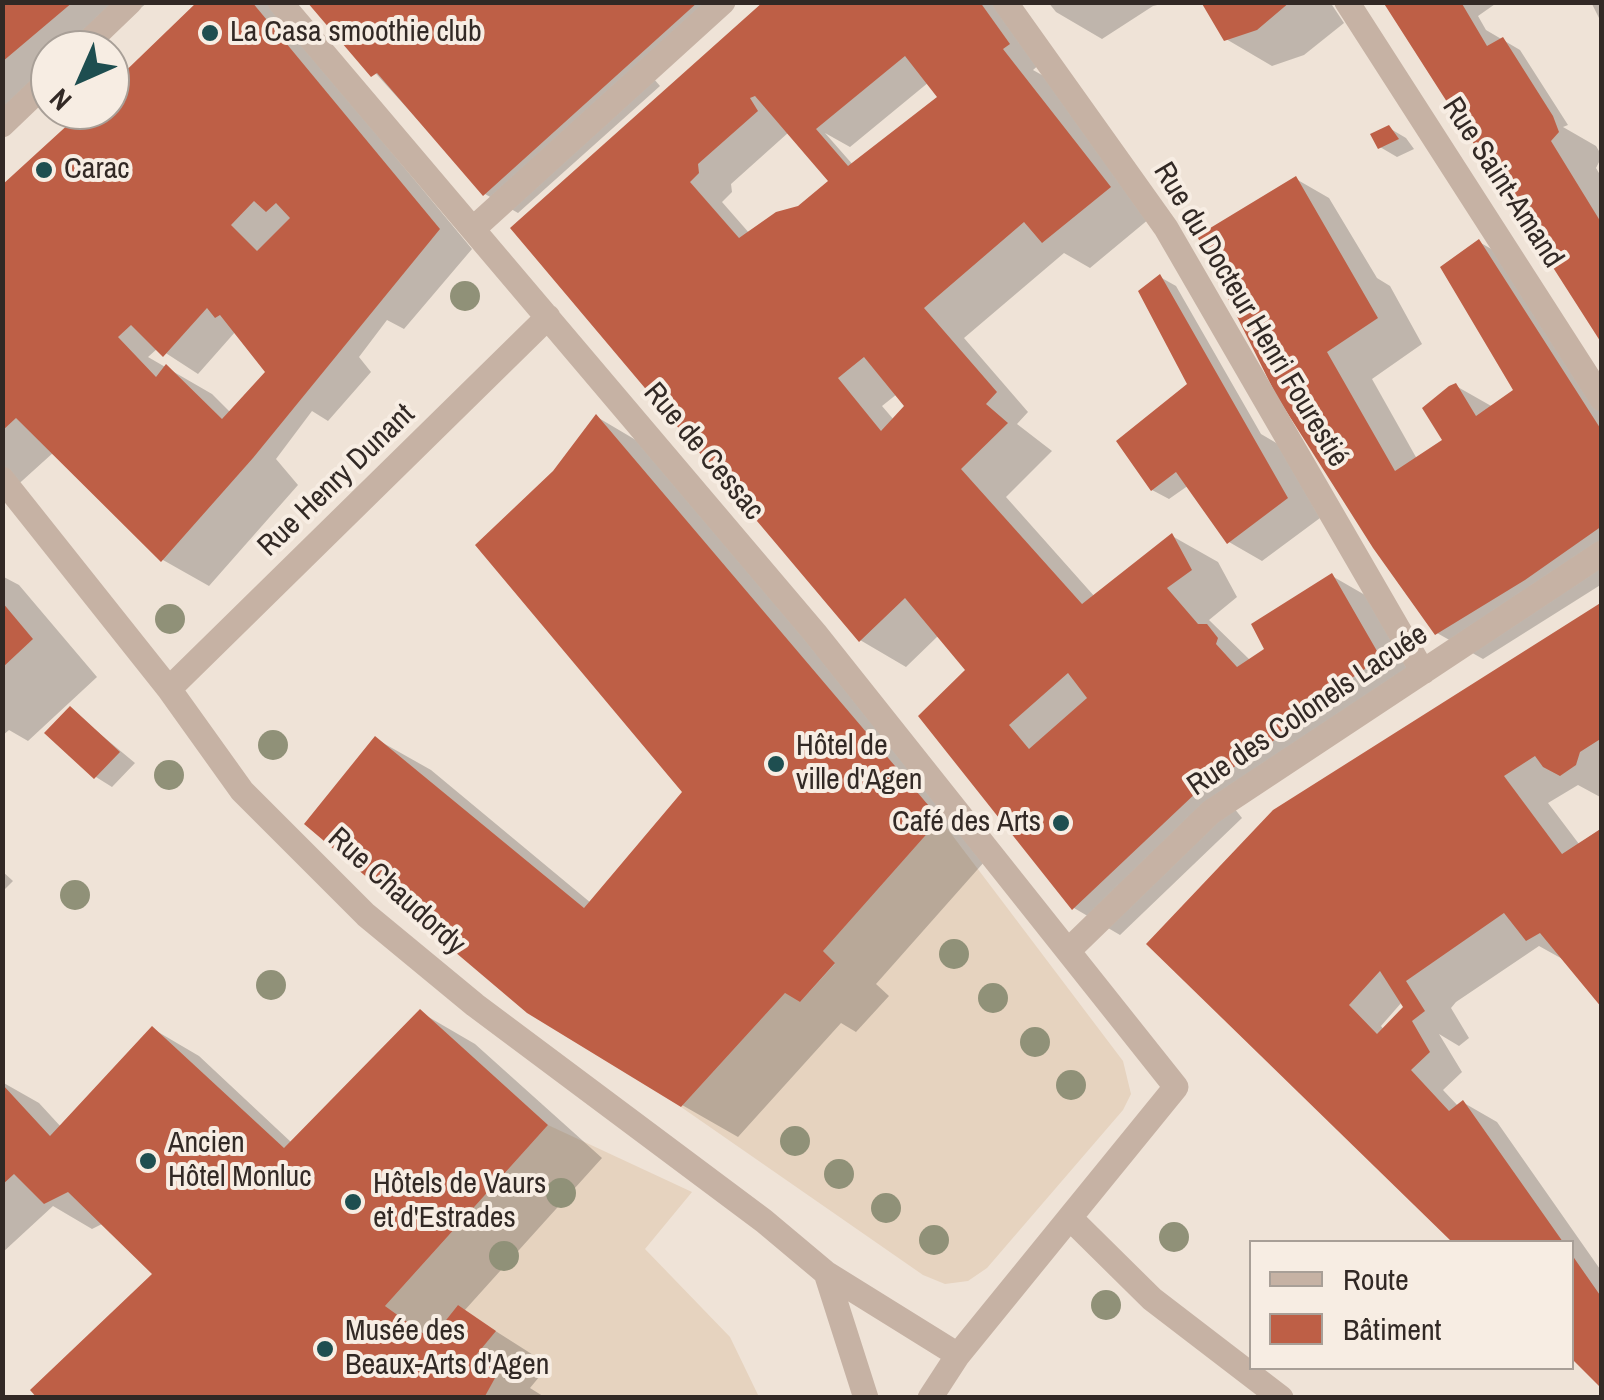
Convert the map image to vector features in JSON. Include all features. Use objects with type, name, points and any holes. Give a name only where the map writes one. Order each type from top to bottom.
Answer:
[{"type":"street","points":[[101,30],[130,2]]},
{"type":"street","name":"Rue de Cessac","points":[[280,2],[815,633],[1070,948],[1176,1087],[1072,1220]]},
{"type":"street","points":[[473,229],[723,2]]},
{"type":"street","name":"Rue du Docteur Henri Fourestié","points":[[1006,2],[1166,228],[1423,672]]},
{"type":"street","name":"Rue Saint-Amand","points":[[1347,2],[1602,399]]},
{"type":"street","points":[[2,124],[30,98]]},
{"type":"street","name":"Rue Henry Dunant","points":[[170,690],[548,317]]},
{"type":"street","name":"Rue Chaudordy","points":[[2,479],[170,690],[242,791],[366,915],[474,1006],[764,1221],[826,1273],[958,1355]]},
{"type":"street","name":"Rue des Colonels Lacuée","points":[[1070,948],[1211,812],[1602,553]]},
{"type":"street","points":[[930,1398],[958,1355],[1072,1220],[1152,1299],[1280,1398]]},
{"type":"street","points":[[826,1273],[866,1398]]},
{"type":"shaded area","points":[[940,819],[1123,1061],[1131,1094],[1123,1110],[987,1268],[968,1281],[945,1284],[923,1275],[681,1107],[785,993],[800,1002],[835,964],[823,951]]},
{"type":"shaded area","points":[[548,1125],[692,1192],[645,1249],[730,1337],[759,1397],[484,1397],[500,1369],[477,1354],[495,1331],[458,1305],[431,1339],[385,1306]]},
{"type":"building","points":[[2,2],[73,2],[40,30],[30,30],[30,38],[2,62]]},
{"type":"building","points":[[197,2],[252,2],[440,229],[253,458],[161,562],[16,418],[2,431],[2,185],[62,130],[130,130],[130,67]],"holes":[[[254,201],[266,212],[276,203],[290,218],[257,251],[231,225]],[[207,308],[215,318],[220,315],[265,372],[222,419],[166,364],[156,377],[118,337],[131,325],[163,357]]]},
{"type":"building","points":[[307,2],[698,2],[483,196],[377,73],[371,77]]},
{"type":"building","points":[[763,2],[980,2],[1010,44],[1003,49],[1111,187],[1042,243],[1024,222],[924,308],[997,392],[986,404],[1008,423],[961,469],[1082,604],[1172,533],[1192,570],[1167,588],[1198,624],[1207,624],[1218,638],[1216,644],[1237,667],[1264,649],[1251,624],[1332,573],[1381,658],[1327,695],[1330,703],[1198,791],[1072,910],[918,716],[965,670],[905,598],[859,642],[510,228]],"holes":[[[905,56],[937,97],[848,166],[816,129]],[[755,96],[828,181],[798,206],[776,212],[739,238],[690,182],[699,173],[698,164],[758,111],[750,98]],[[864,357],[904,406],[881,431],[838,378]],[[1068,673],[1087,698],[1029,749],[1009,725]]]},
{"type":"building","points":[[1201,2],[1290,2],[1257,30],[1224,41]]},
{"type":"building","points":[[1383,2],[1461,2],[1487,46],[1503,37],[1553,116],[1559,132],[1551,141],[1602,224],[1602,344]]},
{"type":"building","points":[[1389,125],[1399,139],[1378,149],[1370,134]]},
{"type":"building","points":[[1296,176],[1378,318],[1327,352],[1395,471],[1442,440],[1422,408],[1449,386],[1456,383],[1476,416],[1513,390],[1440,267],[1479,239],[1602,431],[1602,526],[1525,580],[1435,635],[1373,548],[1276,395],[1197,236]]},
{"type":"building","points":[[1160,274],[1288,498],[1227,544],[1176,472],[1151,491],[1116,441],[1187,384],[1138,291]]},
{"type":"building","name":"Hôtel de ville d'Agen","points":[[596,414],[940,819],[823,951],[835,963],[800,1002],[785,993],[681,1107],[527,1013],[304,824],[375,736],[584,908],[682,792],[475,545],[553,471]]},
{"type":"building","points":[[2,602],[33,639],[2,668]]},
{"type":"building","points":[[1602,602],[1602,738],[1580,752],[1576,765],[1560,776],[1543,767],[1535,756],[1504,776],[1562,854],[1602,828],[1602,1008],[1540,933],[1526,941],[1504,913],[1406,981],[1425,1011],[1412,1021],[1430,1052],[1411,1070],[1449,1111],[1463,1100],[1562,1240],[1450,1240],[1146,944],[1273,810]],"holes":[[[1380,971],[1403,1007],[1377,1034],[1349,1005]]]},
{"type":"building","points":[[70,706],[120,752],[94,779],[44,733]]},
{"type":"building","name":"Hôtels de Vaurs et d'Estrades","points":[[420,1009],[548,1125],[385,1306],[431,1339],[458,1305],[496,1331],[477,1354],[500,1369],[484,1398],[37,1398],[30,1390],[152,1274],[68,1192],[44,1204],[14,1174],[2,1185],[2,1084],[50,1136],[152,1026],[284,1148]]},
{"type":"building","points":[[1574,1258],[1602,1298],[1602,1389],[1574,1361]]},
{"type":"place","name":"La Casa smoothie club","points":[[210,33]]},
{"type":"place","name":"Carac","points":[[44,170]]},
{"type":"place","name":"Hôtel de ville d'Agen","points":[[776,764]]},
{"type":"place","name":"Café des Arts","points":[[1061,823]]},
{"type":"place","name":"Ancien Hôtel Monluc","points":[[148,1161]]},
{"type":"place","name":"Hôtels de Vaurs et d'Estrades","points":[[353,1202]]},
{"type":"place","name":"Musée des Beaux-Arts d'Agen","points":[[325,1349]]}]
